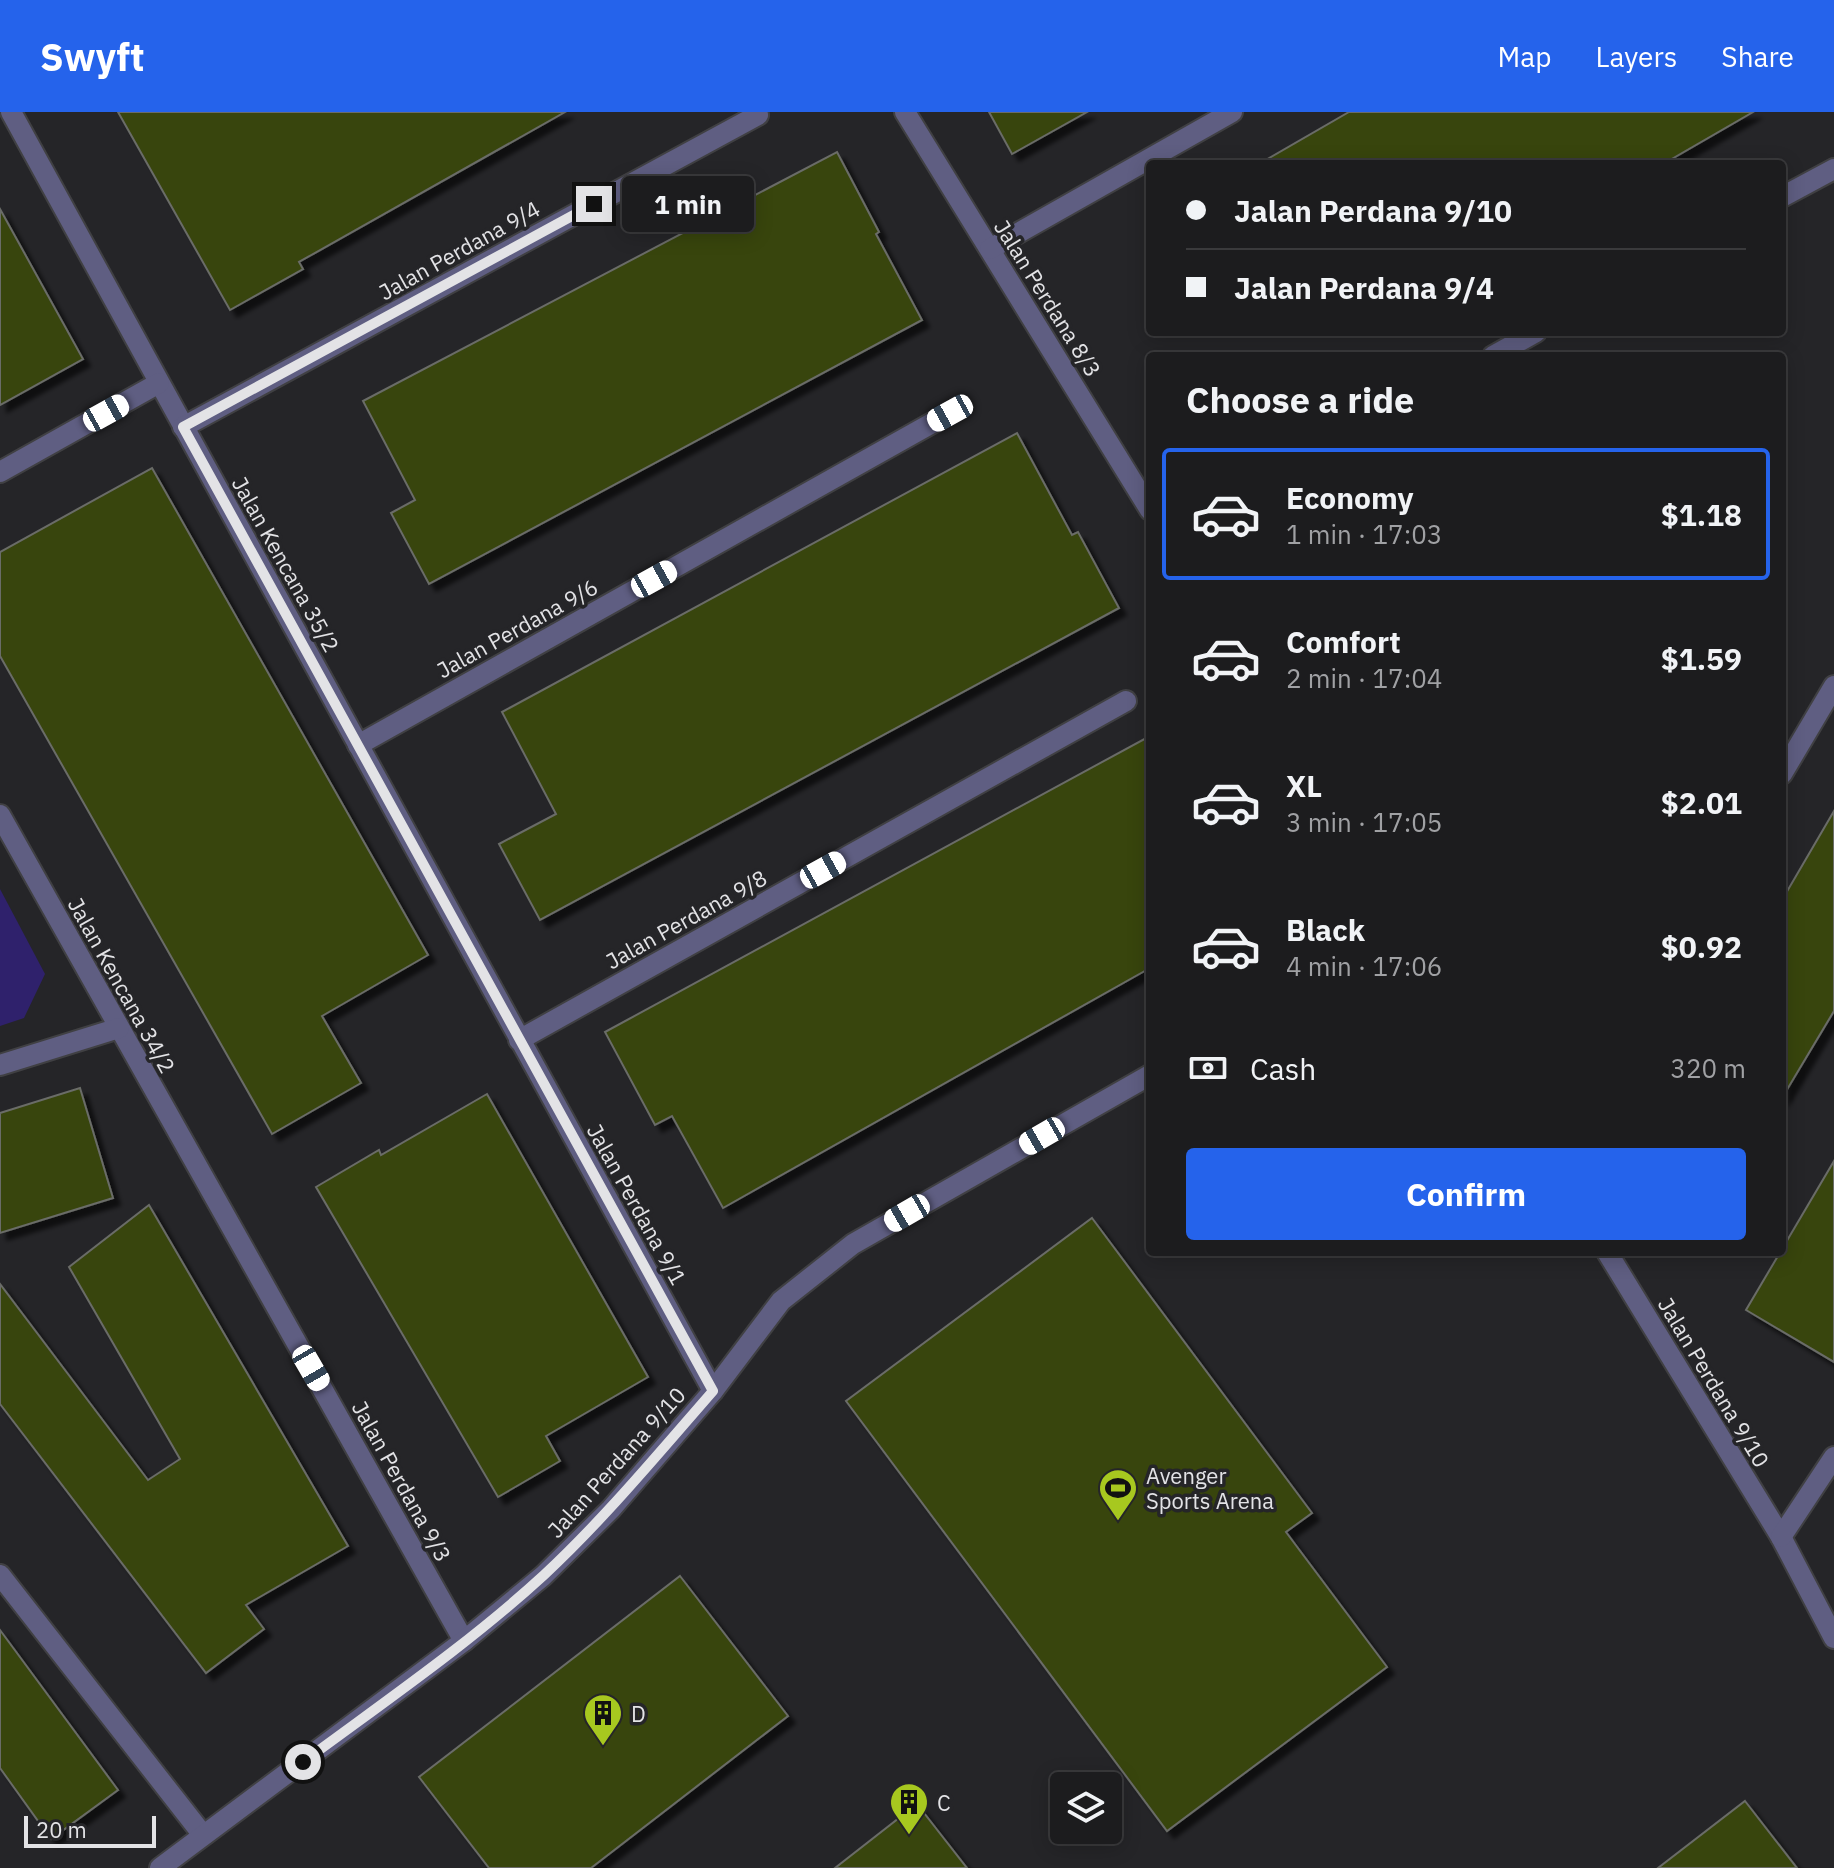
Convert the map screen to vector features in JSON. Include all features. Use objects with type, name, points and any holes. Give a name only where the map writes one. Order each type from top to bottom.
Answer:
[{"type":"street","name":"Jalan Kencana 35/2","points":[[11,112],[519,1040]]},
{"type":"street","name":"Jalan Perdana 8/3","points":[[905,112],[1146,503]]},
{"type":"street","points":[[1147,160],[1232,112]]},
{"type":"street","name":"Jalan Perdana 9/4","points":[[183,427],[758,115]]},
{"type":"street","points":[[990,249],[1146,161]]},
{"type":"street","points":[[1786,195],[1834,169]]},
{"type":"street","points":[[1500,352],[1529,336]]},
{"type":"street","points":[[0,472],[159,383]]},
{"type":"street","name":"Jalan Perdana 9/6","points":[[358,745],[950,413]]},
{"type":"street","points":[[1786,767],[1834,686]]},
{"type":"street","name":"Jalan Perdana 9/8","points":[[519,1040],[1126,701]]},
{"type":"street","name":"Jalan Kencana 34/2","points":[[0,815],[203,1178]]},
{"type":"street","points":[[0,1065],[119,1028]]},
{"type":"street","name":"Jalan Perdana 9/1","points":[[519,1040],[713,1391]]},
{"type":"street","name":"Jalan Perdana 9/10","points":[[160,1868],[464,1641],[543,1576],[611,1509],[713,1391],[781,1301],[853,1244],[1146,1077]]},
{"type":"street","name":"Jalan Perdana 9/3","points":[[203,1178],[464,1641]]},
{"type":"street","name":"Jalan Perdana 9/10","points":[[1609,1256],[1781,1537],[1834,1638]]},
{"type":"street","points":[[1781,1537],[1834,1457]]},
{"type":"street","points":[[0,1575],[203,1835]]},
{"type":"shaded area","points":[[0,889],[45,974],[24,1018],[0,1026]]},
{"type":"building","points":[[118,112],[565,112],[299,262],[303,269],[230,310]]},
{"type":"building","points":[[989,112],[1087,112],[1012,154]]},
{"type":"building","points":[[1349,112],[1753,112],[1670,160],[1266,160]]},
{"type":"building","points":[[837,152],[922,320],[429,584],[391,513],[415,500],[363,401]]},
{"type":"building","points":[[0,209],[83,359],[0,405]]},
{"type":"building","points":[[1017,433],[1072,535],[1078,532],[1119,608],[540,920],[499,844],[556,814],[502,712]]},
{"type":"building","points":[[152,468],[428,955],[322,1016],[361,1083],[272,1134],[0,656],[0,552]]},
{"type":"building","points":[[1146,738],[1146,970],[723,1208],[672,1116],[655,1125],[605,1032]]},
{"type":"building","points":[[1834,811],[1834,1011],[1786,1091],[1786,893]]},
{"type":"building","points":[[80,1088],[113,1198],[0,1233],[0,1113]]},
{"type":"building","points":[[487,1094],[648,1377],[546,1436],[560,1461],[498,1497],[316,1187],[379,1150],[381,1155]]},
{"type":"building","points":[[1834,1161],[1834,1362],[1746,1310],[1778,1256],[1786,1256],[1786,1242]]},
{"type":"building","points":[[149,1205],[348,1546],[246,1605],[264,1629],[206,1673],[0,1404],[0,1284],[148,1480],[180,1459],[69,1267]]},
{"type":"building","name":"Avenger Sports Arena","points":[[1092,1218],[1312,1513],[1286,1532],[1387,1667],[1167,1831],[846,1401]]},
{"type":"building","name":"D","points":[[680,1576],[788,1716],[591,1868],[489,1868],[419,1777]]},
{"type":"building","points":[[0,1630],[118,1790],[51,1839],[0,1768]]},
{"type":"building","points":[[1745,1801],[1797,1868],[1658,1868]]},
{"type":"building","name":"C","points":[[917,1804],[967,1868],[835,1868]]},
{"type":"place","name":"Avenger Sports Arena","points":[[1118,1522]]},
{"type":"place","name":"D","points":[[603,1747]]},
{"type":"place","name":"C","points":[[909,1836]]},
{"type":"route","points":[[303,1762],[464,1641],[543,1576],[611,1509],[713,1391],[183,427],[594,204]]}]
